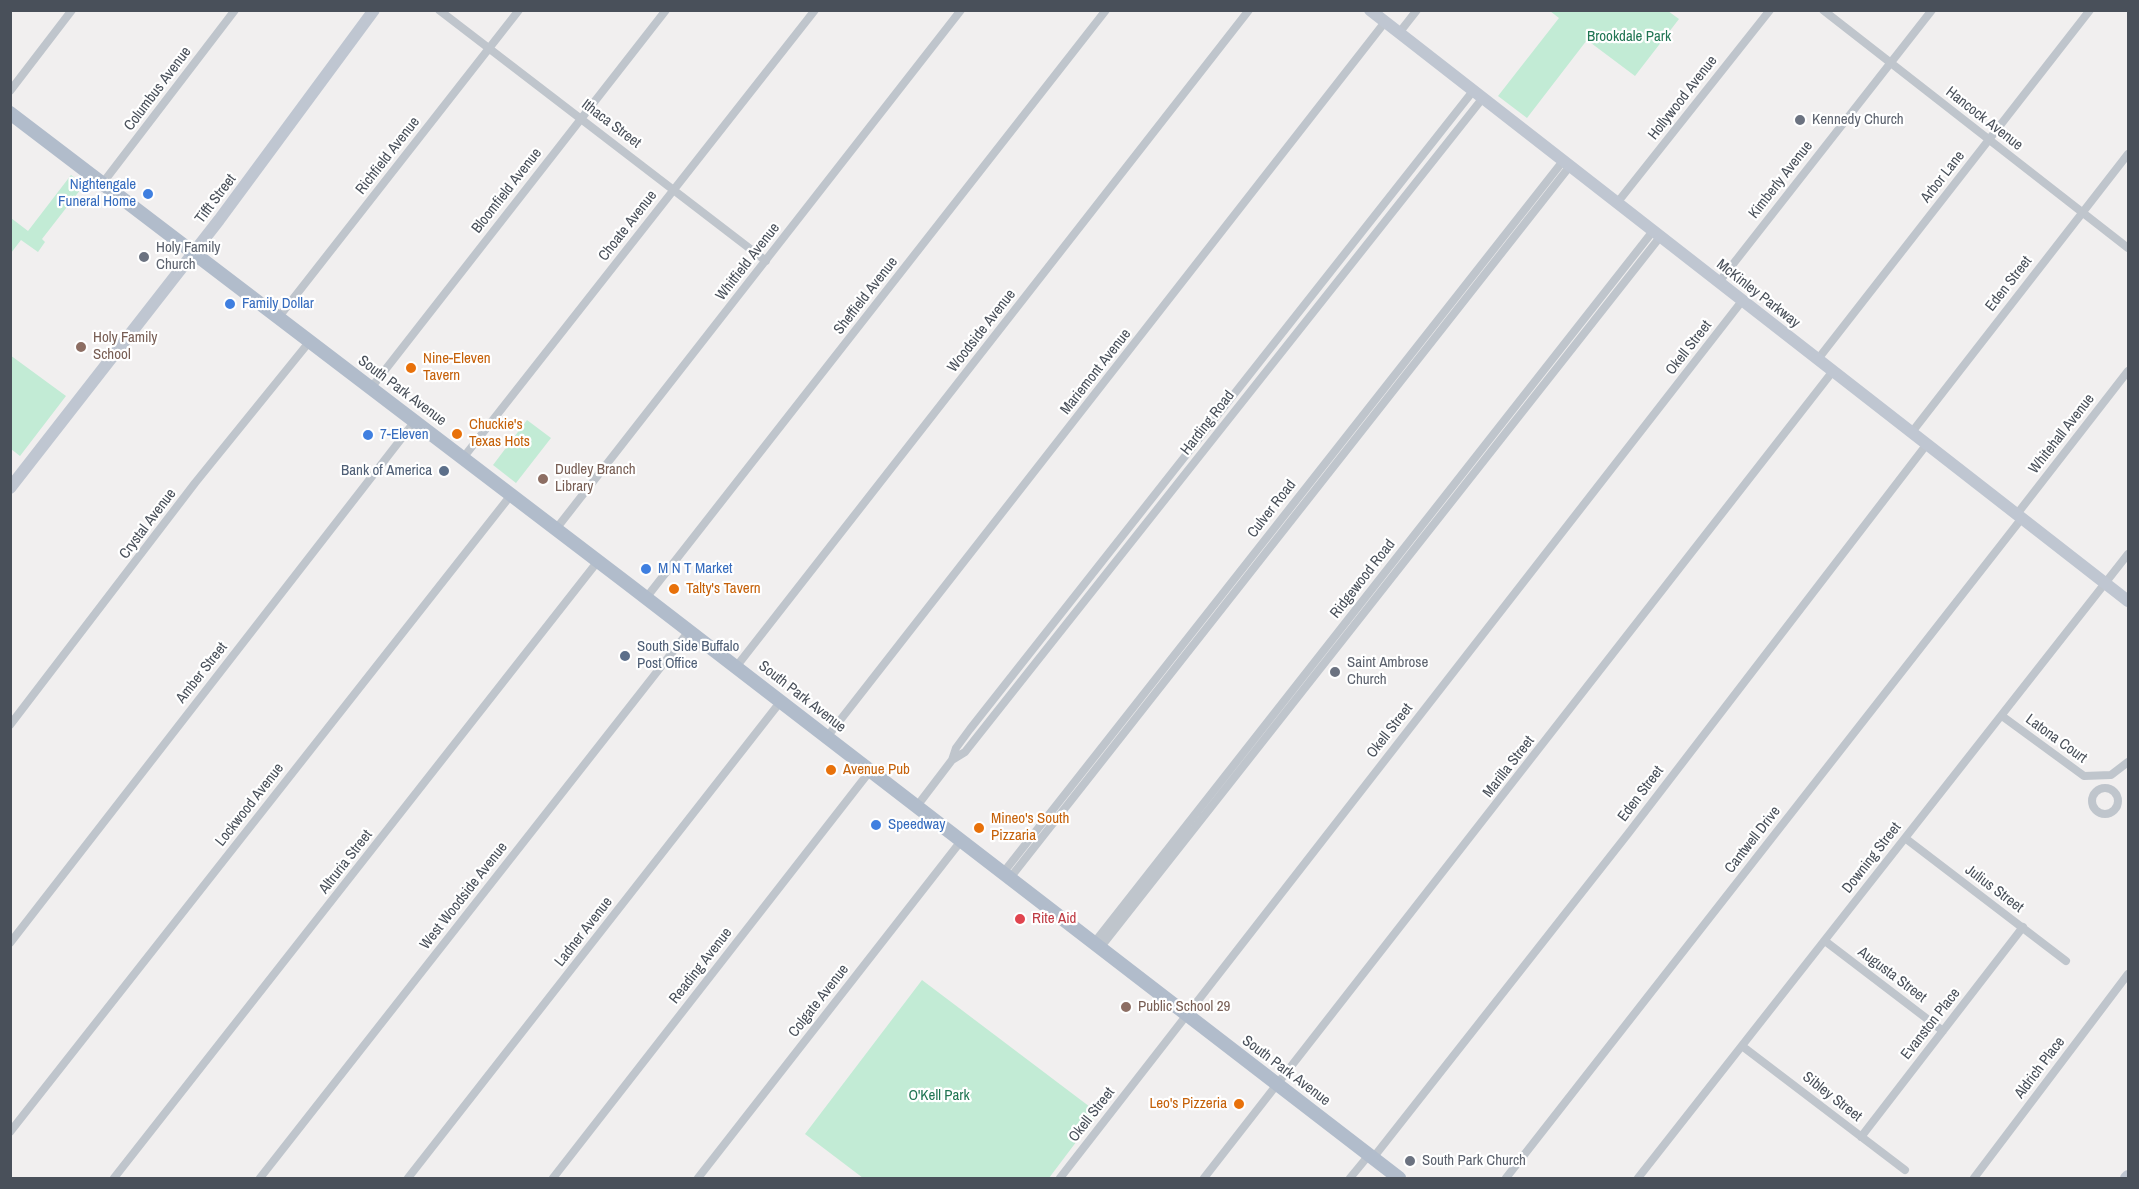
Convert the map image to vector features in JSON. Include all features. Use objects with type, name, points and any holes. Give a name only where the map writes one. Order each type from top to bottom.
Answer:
[{"type":"main road","name":"South Park Avenue","points":[[10,113],[598,561],[1400,1179]]},
{"type":"street","points":[[10,91],[72,10]]},
{"type":"street","name":"Columbus Avenue","points":[[102,184],[235,10]]},
{"type":"street","name":"Tifft Street","points":[[10,488],[193,254],[374,10]]},
{"type":"street","name":"Ithaca Street","points":[[439,10],[766,261]]},
{"type":"street","name":"Richfield Avenue","points":[[278,318],[519,10]]},
{"type":"street","name":"Bloomfield Avenue","points":[[371,388],[666,10]]},
{"type":"street","name":"Choate Avenue","points":[[463,458],[815,10]]},
{"type":"street","name":"Whitfield Avenue","points":[[556,529],[961,10]]},
{"type":"street","name":"Sheffield Avenue","points":[[646,598],[1106,10]]},
{"type":"street","name":"Woodside Avenue","points":[[736,667],[1249,10]]},
{"type":"street","name":"McKinley Parkway","points":[[1370,10],[2128,601]]},
{"type":"street","points":[[1399,33],[1417,10]]},
{"type":"street","name":"Hollywood Avenue","points":[[1617,203],[1770,10]]},
{"type":"street","name":"Hancock Avenue","points":[[1823,10],[2128,248]]},
{"type":"street","name":"Kimberly Avenue","points":[[1719,282],[1932,10]]},
{"type":"street","name":"Arbor Lane","points":[[1818,360],[2090,10]]},
{"type":"street","name":"Mariemont Avenue","points":[[826,737],[1385,22]]},
{"type":"street","name":"Harding Road","points":[[916,806],[952,760],[956,748],[1342,256],[1402,182],[1478,95]]},
{"type":"street","name":"Harding Road","points":[[952,760],[965,752],[1052,643],[1410,188],[1478,95]]},
{"type":"street","name":"Eden Street","points":[[1912,432],[2128,154]]},
{"type":"street","name":"Culver Road","points":[[1006,876],[1567,164]]},
{"type":"street","points":[[1402,182],[1410,188]]},
{"type":"street","name":"Ridgewood Road","points":[[1097,946],[1656,234]]},
{"type":"street","points":[[1342,256],[1351,263]]},
{"type":"street","name":"Okell Street","points":[[1060,1179],[1742,301]]},
{"type":"street","points":[[1283,331],[1292,338]]},
{"type":"street","name":"Crystal Avenue","points":[[10,725],[195,483],[310,341]]},
{"type":"street","name":"Marilla Street","points":[[1204,1179],[1833,371]]},
{"type":"street","name":"Whitehall Avenue","points":[[2020,516],[2128,371]]},
{"type":"street","points":[[1222,408],[1231,415]]},
{"type":"street","name":"Amber Street","points":[[10,943],[415,422]]},
{"type":"street","name":"Eden Street","points":[[1350,1179],[1371,1157],[1627,835],[1927,444]]},
{"type":"street","points":[[1162,484],[1171,492]]},
{"type":"street","name":"Lockwood Avenue","points":[[10,1132],[511,495]]},
{"type":"street","name":"Cantwell Drive","points":[[1506,1179],[2020,516]]},
{"type":"street","name":"Downing Street","points":[[1642,1177],[2128,554]]},
{"type":"street","points":[[1104,558],[1113,565]]},
{"type":"street","name":"Altruria Street","points":[[114,1179],[598,561]]},
{"type":"street","name":"West Woodside Avenue","points":[[260,1179],[689,631]]},
{"type":"street","points":[[1044,636],[1052,643]]},
{"type":"street","name":"Ladner Avenue","points":[[408,1179],[781,702]]},
{"type":"street","name":"Latona Court","points":[[2001,716],[2075,772],[2102,778]]},
{"type":"street","points":[[2102,788],[2102,778],[2120,770],[2128,762]]},
{"type":"street","name":"Reading Avenue","points":[[553,1179],[870,771]]},
{"type":"street","name":"Julius Street","points":[[1905,838],[2066,961]]},
{"type":"street","name":"Colgate Avenue","points":[[698,1179],[962,841]]},
{"type":"street","name":"Evanston Place","points":[[1861,1137],[2023,927]]},
{"type":"street","name":"Augusta Street","points":[[1825,941],[1943,1031]]},
{"type":"street","name":"Aldrich Place","points":[[1974,1179],[2128,974]]},
{"type":"street","name":"Sibley Street","points":[[1742,1046],[1905,1170]]},
{"type":"green space","name":"Brookdale Park","points":[[1550,11],[1668,11],[1679,19],[1635,76],[1587,40],[1527,118],[1498,96],[1559,18]]},
{"type":"green space","points":[[71,175],[84,185],[42,239],[45,242],[38,252],[21,240],[11,253],[11,218],[28,231]]},
{"type":"green space","points":[[10,355],[66,396],[20,456],[11,449]]},
{"type":"green space","points":[[527,420],[551,438],[516,483],[493,465]]},
{"type":"green space","name":"O'Kell Park","points":[[922,980],[1098,1113],[1049,1178],[863,1178],[805,1134]]},
{"type":"place","name":"Kennedy Church","points":[[1800,120]]},
{"type":"place","name":"Nightengale Funeral Home","points":[[148,194]]},
{"type":"place","name":"Holy Family Church","points":[[144,257]]},
{"type":"place","name":"Family Dollar","points":[[230,304]]},
{"type":"place","name":"Holy Family School","points":[[81,347]]},
{"type":"place","name":"Nine-Eleven Tavern","points":[[411,368]]},
{"type":"place","name":"Chuckie's Texas Hots","points":[[457,434]]},
{"type":"place","name":"7-Eleven","points":[[368,435]]},
{"type":"place","name":"Bank of America","points":[[444,471]]},
{"type":"place","name":"Dudley Branch Library","points":[[543,479]]},
{"type":"place","name":"M N T Market","points":[[646,569]]},
{"type":"place","name":"Talty's Tavern","points":[[674,589]]},
{"type":"place","name":"South Side Buffalo Post Office","points":[[625,656]]},
{"type":"place","name":"Saint Ambrose Church","points":[[1335,672]]},
{"type":"place","name":"Avenue Pub","points":[[831,770]]},
{"type":"place","name":"Speedway","points":[[876,825]]},
{"type":"place","name":"Mineo's South Pizzaria","points":[[979,828]]},
{"type":"place","name":"Rite Aid","points":[[1020,919]]},
{"type":"place","name":"Public School 29","points":[[1126,1007]]},
{"type":"place","name":"Leo's Pizzeria","points":[[1239,1104]]},
{"type":"place","name":"South Park Church","points":[[1410,1161]]}]
